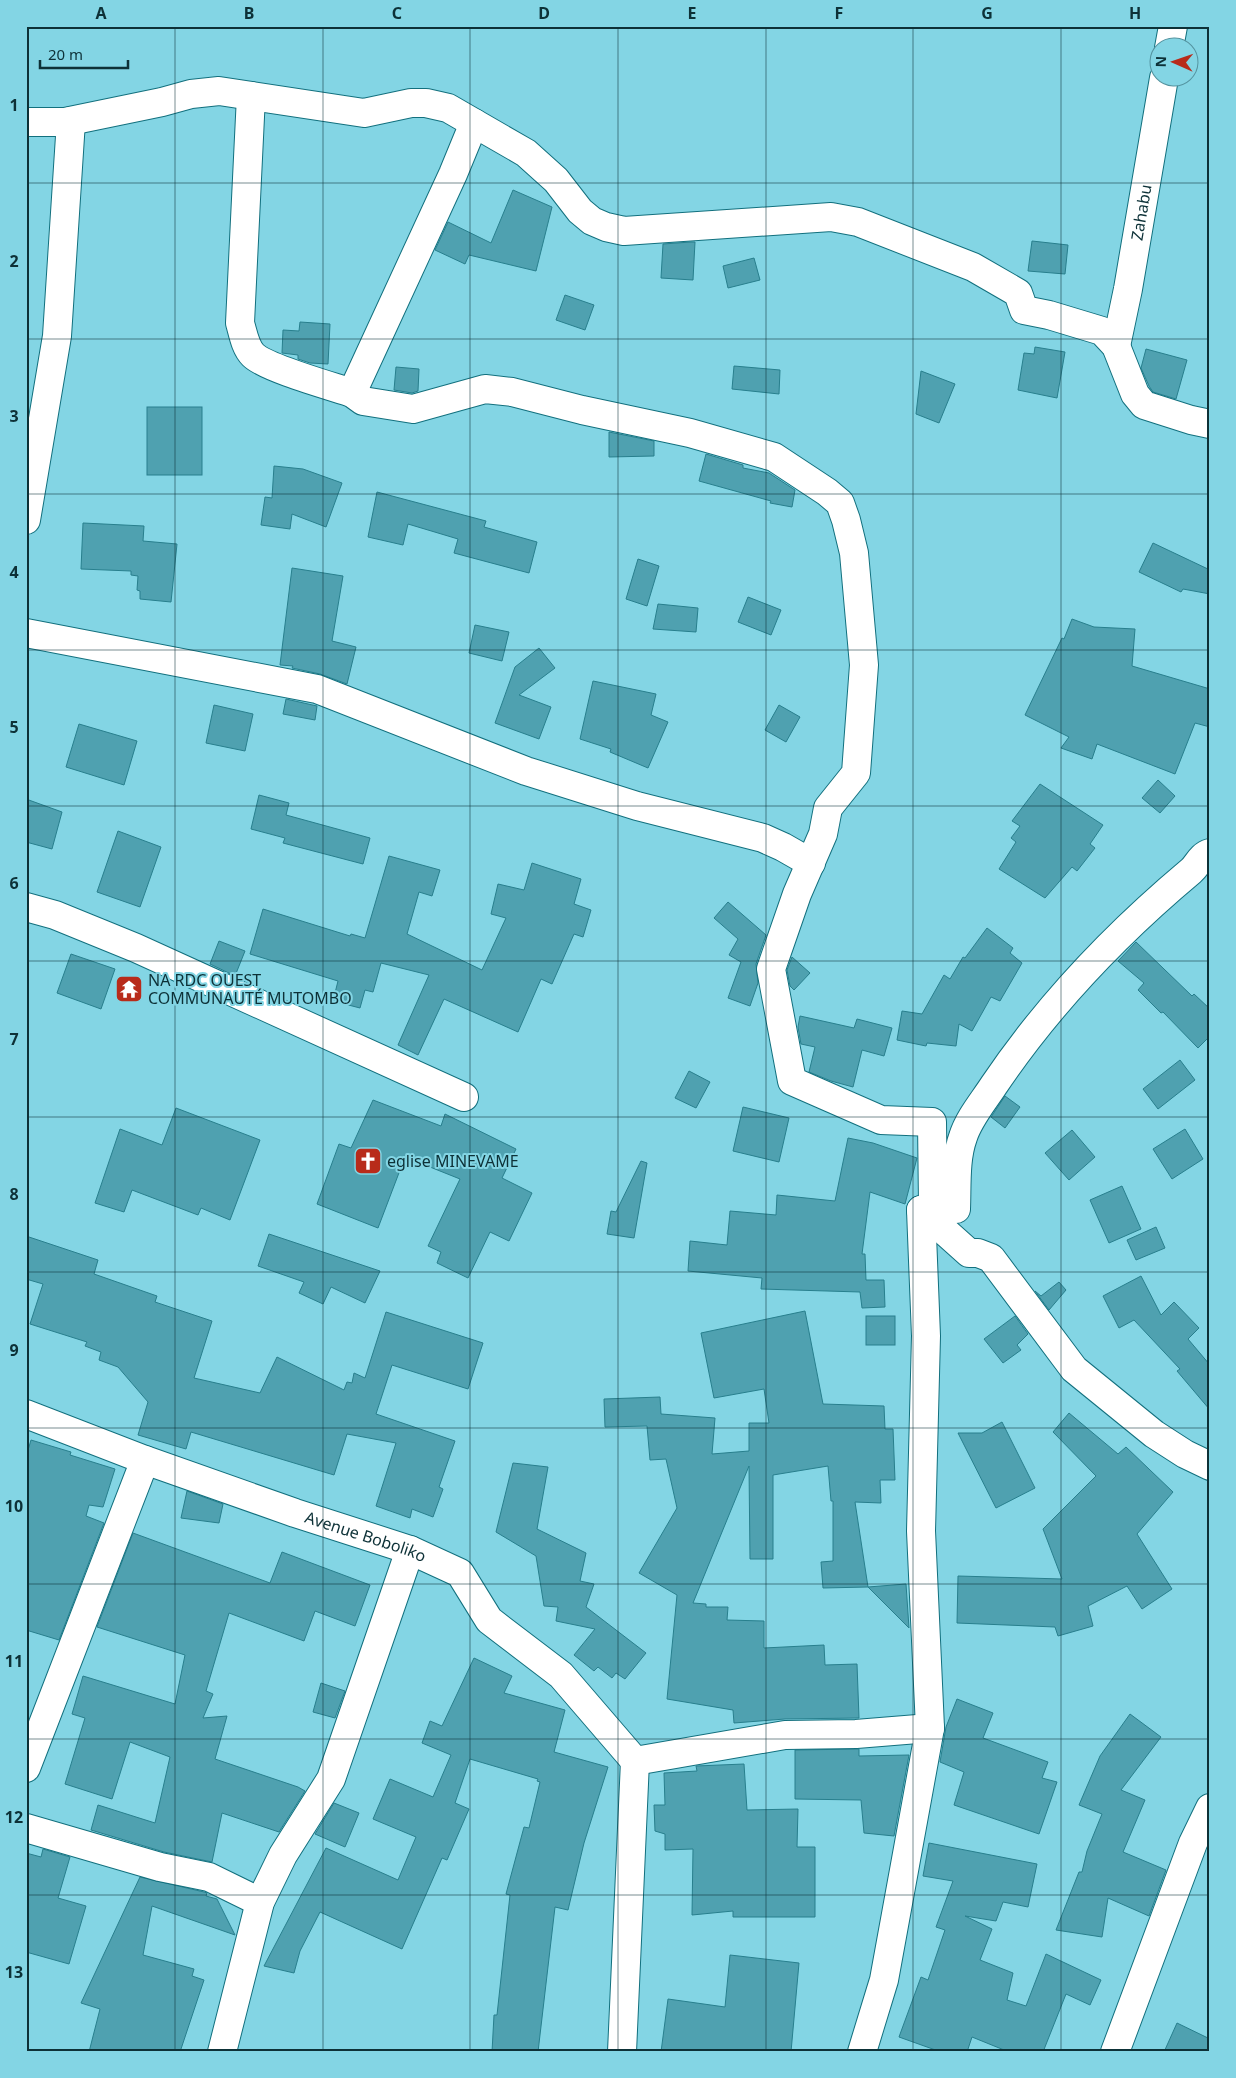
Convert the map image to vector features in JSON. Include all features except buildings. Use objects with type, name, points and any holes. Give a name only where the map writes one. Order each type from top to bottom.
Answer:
[{"type":"street","name":"Zahabu","points":[[1116,346],[1128,289],[1162,88]]},
{"type":"street","points":[[26,122],[71,121],[192,94],[219,91],[364,113],[411,103],[426,103],[448,108],[526,153],[556,180],[580,211],[592,221],[606,227],[624,231],[830,217],[858,222],[973,267],[1018,293],[1024,310],[1056,317],[1102,331],[1116,346],[1135,394],[1144,404],[1191,420],[1210,424]]},
{"type":"street","points":[[251,96],[240,323],[246,344],[253,355],[266,364],[352,394],[363,401],[413,409],[485,389],[512,392],[582,410],[690,433],[774,456],[840,503],[854,553],[864,665],[856,773],[828,808],[823,834],[797,894],[771,970],[792,1082],[881,1120],[932,1122],[933,1204],[956,1209],[962,1138],[970,1121],[1012,1058],[1107,947],[1169,888],[1193,869],[1204,855],[1210,854]]},
{"type":"street","points":[[26,520],[57,336],[71,121]]},
{"type":"street","points":[[352,394],[449,183],[474,123]]},
{"type":"street","points":[[26,633],[317,688],[526,770],[622,802],[763,838],[783,847],[811,864]]},
{"type":"street","points":[[26,907],[55,915],[136,948],[464,1097]]},
{"type":"street","points":[[862,2052],[884,1980],[930,1728],[921,1531],[926,1336],[921,1210],[969,1253],[978,1253],[991,1258],[1074,1368],[1154,1434],[1185,1454],[1210,1466]]},
{"type":"street","name":"Avenue Boboliko","points":[[26,1414],[145,1460],[295,1513],[410,1550],[460,1573],[489,1620],[561,1675],[635,1761]]},
{"type":"street","points":[[26,1768],[145,1460]]},
{"type":"street","points":[[222,2052],[260,1902],[283,1855],[331,1778],[410,1550]]},
{"type":"street","points":[[622,2052],[635,1761],[785,1735],[856,1734],[930,1728]]},
{"type":"street","points":[[1115,2052],[1193,1843],[1210,1808]]},
{"type":"street","points":[[26,1828],[160,1867],[209,1877],[260,1902]]},
{"type":"place","name":"NA RDC OUEST COMMUNAUTÉ MUTOMBO","points":[[129,989]]},
{"type":"place","name":"eglise MINEVAME","points":[[368,1161]]}]
